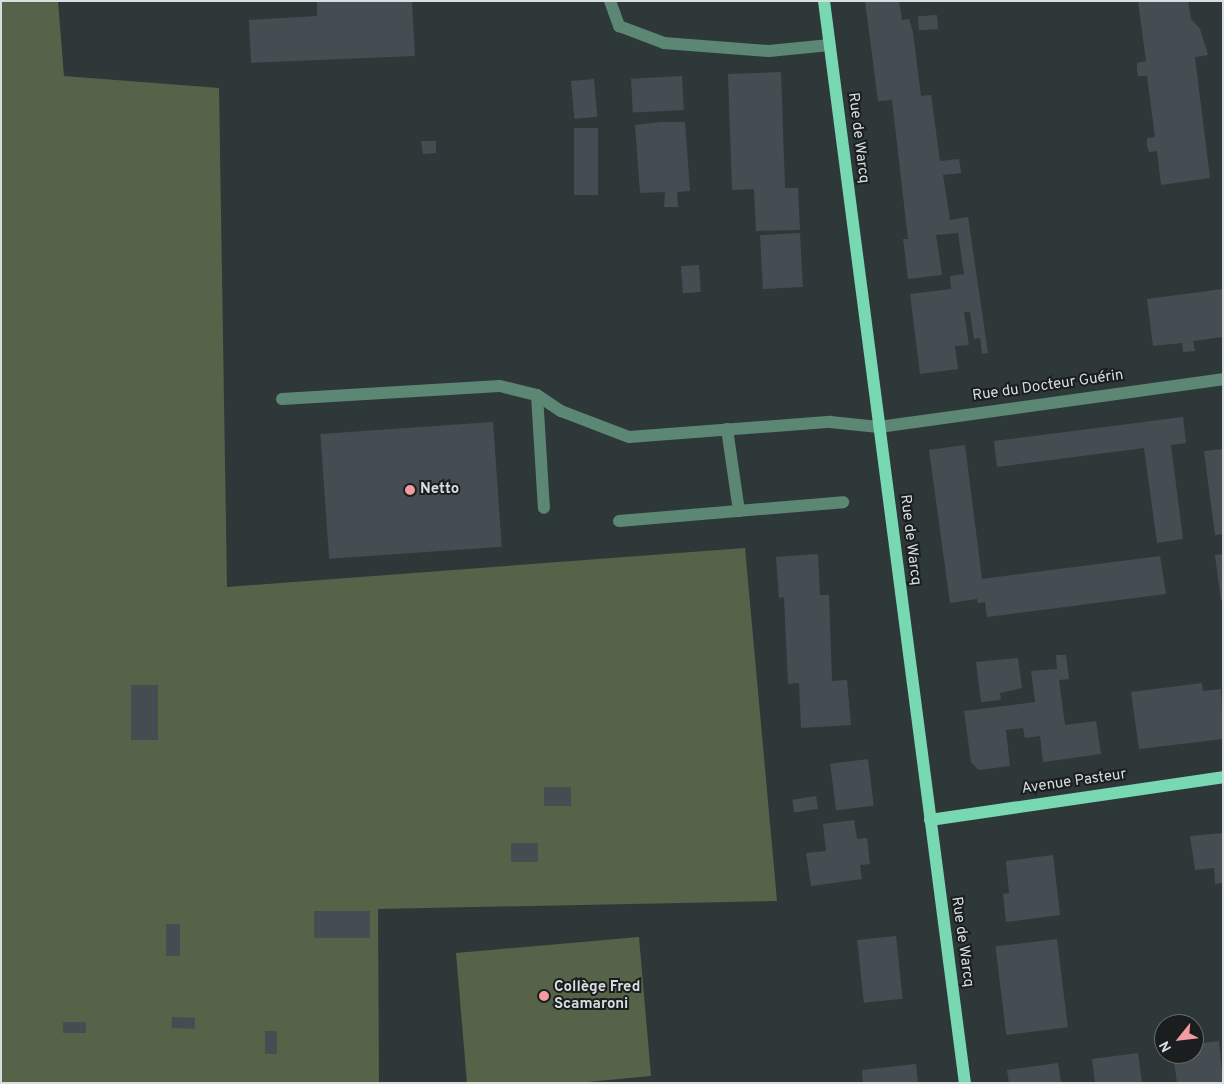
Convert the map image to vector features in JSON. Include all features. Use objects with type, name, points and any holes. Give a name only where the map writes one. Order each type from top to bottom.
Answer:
[{"type":"main road","name":"Rue de Warcq","points":[[824,1],[878,428],[965,1083]]},
{"type":"main road","name":"Avenue Pasteur","points":[[930,820],[1223,777]]},
{"type":"street","points":[[610,1],[619,26],[664,43],[769,51],[830,45]]},
{"type":"street","name":"Rue du Docteur Guérin","points":[[537,395],[561,411],[629,437],[830,422],[878,428],[1223,379]]},
{"type":"street","points":[[282,399],[500,386],[537,395],[544,508]]},
{"type":"street","points":[[727,429],[739,511]]},
{"type":"street","points":[[620,521],[843,502]]},
{"type":"green space","points":[[1,1],[58,1],[64,76],[219,88],[227,587],[745,548],[777,901],[378,909],[379,1083],[1,1083]]},
{"type":"green space","points":[[639,937],[651,1076],[577,1083],[467,1083],[456,953]]},
{"type":"building","points":[[317,1],[412,1],[415,56],[251,63],[249,20],[317,16]]},
{"type":"building","points":[[865,1],[899,1],[902,20],[909,19],[913,32],[921,96],[931,95],[940,161],[959,159],[961,173],[943,175],[950,220],[968,217],[988,353],[982,354],[980,338],[974,339],[970,312],[964,312],[969,345],[955,346],[958,369],[920,374],[910,294],[951,289],[950,276],[964,274],[958,233],[936,235],[942,275],[908,279],[903,239],[908,239],[892,100],[878,101]]},
{"type":"building","points":[[1138,1],[1188,1],[1191,19],[1200,29],[1208,55],[1195,57],[1210,178],[1161,185],[1157,151],[1149,152],[1147,145],[1147,138],[1155,137],[1147,76],[1138,76],[1137,69],[1137,63],[1146,61]]},
{"type":"building","points":[[937,15],[938,29],[919,30],[918,16]]},
{"type":"building","points":[[781,72],[785,188],[798,188],[800,230],[756,231],[754,189],[732,190],[728,74]]},
{"type":"building","points":[[682,76],[684,110],[633,113],[631,79]]},
{"type":"building","points":[[594,79],[597,117],[574,119],[571,81]]},
{"type":"building","points":[[685,122],[690,191],[677,192],[678,207],[664,207],[665,192],[640,193],[635,125]]},
{"type":"building","points":[[574,128],[598,128],[598,195],[574,195]]},
{"type":"building","points":[[421,141],[436,141],[436,153],[423,154]]},
{"type":"building","points":[[800,233],[803,287],[763,289],[760,235]]},
{"type":"building","points":[[699,265],[701,292],[683,293],[681,266]]},
{"type":"building","points":[[1223,289],[1223,337],[1193,341],[1195,351],[1183,352],[1182,343],[1153,346],[1147,299]]},
{"type":"building","points":[[1183,417],[1186,443],[1171,445],[1183,539],[1157,543],[1144,448],[997,467],[994,441]]},
{"type":"building","name":"Netto","points":[[493,422],[502,547],[329,559],[320,434]]},
{"type":"building","points":[[965,445],[982,579],[1160,556],[1166,594],[987,617],[985,602],[978,603],[977,599],[950,603],[929,450]]},
{"type":"building","points":[[1223,449],[1223,534],[1215,535],[1204,451]]},
{"type":"building","points":[[818,554],[820,595],[829,595],[832,681],[847,680],[851,725],[801,728],[799,683],[788,684],[784,597],[779,598],[776,557]]},
{"type":"building","points":[[1223,554],[1223,600],[1221,600],[1215,555]]},
{"type":"building","points":[[1056,655],[1066,655],[1069,679],[1059,680],[1065,725],[1096,721],[1101,754],[1043,762],[1040,736],[1025,738],[1023,728],[1006,730],[1010,766],[979,770],[971,762],[964,711],[1035,702],[1031,671],[1057,669]]},
{"type":"building","points":[[1018,658],[1022,688],[1000,693],[1001,700],[981,702],[976,662]]},
{"type":"building","points":[[1202,683],[1203,691],[1221,689],[1223,739],[1139,749],[1131,692]]},
{"type":"building","points":[[131,685],[158,685],[158,740],[131,740]]},
{"type":"building","points":[[868,759],[874,806],[836,810],[830,764]]},
{"type":"building","points":[[544,787],[571,787],[571,806],[544,806]]},
{"type":"building","points":[[816,796],[818,809],[794,813],[792,800]]},
{"type":"building","points":[[854,820],[857,839],[867,838],[870,864],[860,865],[862,879],[811,886],[806,853],[826,851],[823,824]]},
{"type":"building","points":[[1223,833],[1223,883],[1215,884],[1214,868],[1195,870],[1190,836]]},
{"type":"building","points":[[511,843],[538,843],[538,862],[511,862]]},
{"type":"building","points":[[1053,855],[1060,915],[1006,922],[1003,894],[1009,893],[1006,861]]},
{"type":"building","points":[[314,911],[370,911],[370,938],[314,938]]},
{"type":"building","points":[[166,924],[180,924],[180,956],[166,956]]},
{"type":"building","points":[[896,936],[903,999],[864,1003],[857,940]]},
{"type":"building","points":[[1057,939],[1068,1027],[1006,1035],[995,947]]},
{"type":"building","points":[[172,1017],[195,1018],[195,1029],[172,1028]]},
{"type":"building","points":[[63,1022],[86,1022],[86,1033],[63,1033]]},
{"type":"building","points":[[265,1031],[277,1031],[277,1054],[265,1054]]},
{"type":"building","points":[[1219,1041],[1223,1083],[1177,1083],[1174,1064],[1204,1064],[1204,1043]]},
{"type":"building","points":[[1138,1053],[1142,1083],[1095,1083],[1092,1059]]},
{"type":"building","points":[[1058,1063],[1061,1083],[1009,1083],[1007,1070]]},
{"type":"building","points":[[916,1064],[918,1083],[863,1083],[862,1070]]},
{"type":"place","name":"Netto","points":[[410,490]]},
{"type":"place","name":"Collège Fred Scamaroni","points":[[544,996]]}]
